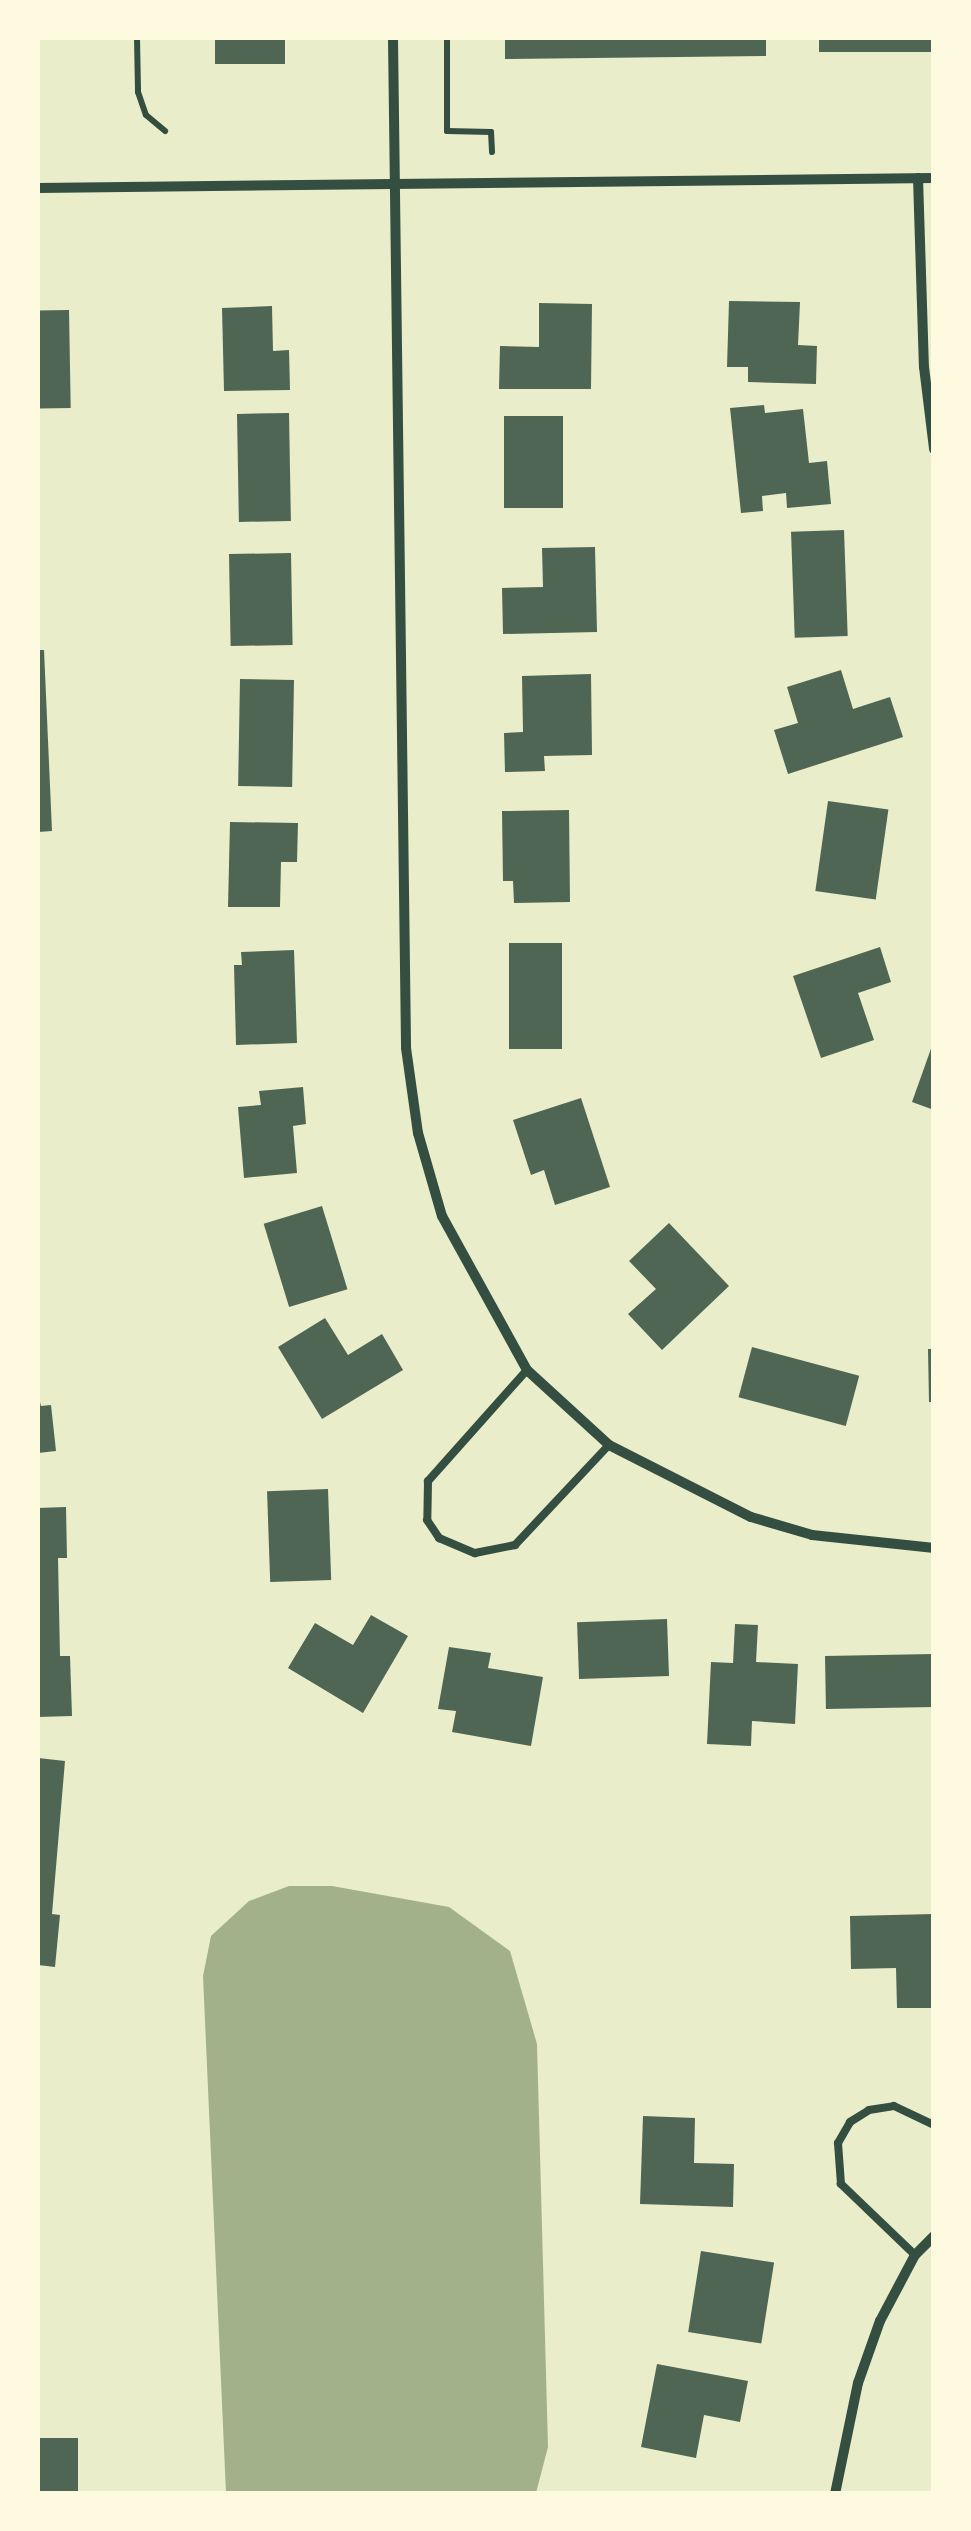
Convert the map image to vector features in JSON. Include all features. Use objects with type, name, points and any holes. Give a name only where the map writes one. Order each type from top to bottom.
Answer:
[{"type":"street","points":[[393,38],[410,1096],[442,1216],[527,1370],[608,1445],[751,1517],[812,1535],[934,1548]]},
{"type":"street","points":[[918,178],[924,367],[934,449]]},
{"type":"street","points":[[38,188],[934,178]]},
{"type":"street","points":[[835,2494],[858,2383],[880,2321],[915,2254],[934,2236]]},
{"type":"lane","points":[[527,1370],[428,1481],[427,1520],[439,1538],[476,1554],[515,1545],[608,1445]]},
{"type":"lane","points":[[915,2254],[840,2184],[838,2143],[850,2122],[869,2110],[894,2106],[934,2125]]},
{"type":"path","points":[[136,38],[138,92],[146,115],[165,131]]},
{"type":"path","points":[[447,38],[447,130],[491,132],[492,152]]},
{"type":"shaded area","points":[[289,1886],[332,1886],[449,1907],[510,1951],[537,2044],[548,2447],[536,2493],[226,2493],[203,1976],[211,1936],[249,1901]]},
{"type":"building","points":[[215,38],[285,38],[285,64],[215,64]]},
{"type":"building","points":[[505,38],[766,38],[766,56],[505,59]]},
{"type":"building","points":[[819,38],[934,38],[934,52],[819,52]]},
{"type":"building","points":[[729,301],[800,302],[798,345],[817,346],[816,384],[748,382],[748,367],[727,367]]},
{"type":"building","points":[[539,303],[592,304],[591,389],[499,389],[500,346],[539,347]]},
{"type":"building","points":[[272,306],[273,351],[289,350],[290,390],[224,391],[222,308]]},
{"type":"building","points":[[69,310],[71,408],[40,409],[38,311]]},
{"type":"building","points":[[764,405],[765,413],[803,409],[809,463],[827,461],[831,504],[787,508],[786,493],[762,496],[763,511],[741,513],[730,408]]},
{"type":"building","points":[[289,413],[291,521],[239,522],[237,414]]},
{"type":"building","points":[[504,416],[563,416],[563,508],[504,508]]},
{"type":"building","points":[[844,530],[848,636],[795,638],[791,532]]},
{"type":"building","points":[[595,547],[597,632],[503,634],[502,588],[543,587],[542,548]]},
{"type":"building","points":[[291,553],[293,645],[231,646],[229,554]]},
{"type":"building","points":[[38,650],[44,650],[52,831],[38,832]]},
{"type":"building","points":[[841,670],[853,709],[890,697],[903,737],[788,774],[774,730],[798,723],[787,687]]},
{"type":"building","points":[[591,674],[592,755],[544,756],[545,771],[505,772],[504,733],[523,732],[522,676]]},
{"type":"building","points":[[240,679],[294,680],[292,787],[238,786]]},
{"type":"building","points":[[828,801],[888,809],[876,900],[815,891]]},
{"type":"building","points":[[569,810],[570,902],[514,903],[513,881],[503,881],[502,811]]},
{"type":"building","points":[[230,822],[298,823],[297,862],[281,862],[280,907],[228,907]]},
{"type":"building","points":[[509,943],[562,943],[562,1049],[509,1049]]},
{"type":"building","points":[[880,947],[891,982],[858,993],[874,1040],[821,1058],[793,976]]},
{"type":"building","points":[[294,950],[297,1043],[236,1045],[234,965],[242,965],[241,952]]},
{"type":"building","points":[[934,1043],[934,1110],[912,1102]]},
{"type":"building","points":[[303,1087],[306,1124],[293,1126],[297,1173],[244,1178],[238,1107],[261,1105],[259,1091]]},
{"type":"building","points":[[581,1098],[610,1187],[555,1205],[544,1170],[531,1175],[513,1120]]},
{"type":"building","points":[[322,1206],[347,1289],[289,1307],[264,1224]]},
{"type":"building","points":[[669,1223],[729,1286],[662,1350],[628,1314],[656,1289],[629,1261]]},
{"type":"building","points":[[325,1318],[348,1355],[382,1334],[403,1370],[322,1419],[278,1347]]},
{"type":"building","points":[[752,1347],[859,1376],[846,1426],[739,1397]]},
{"type":"building","points":[[928,1349],[934,1349],[934,1402],[929,1402]]},
{"type":"building","points":[[38,1394],[41,1406],[51,1405],[56,1451],[38,1453]]},
{"type":"building","points":[[328,1489],[331,1580],[270,1582],[267,1491]]},
{"type":"building","points":[[66,1507],[67,1558],[58,1558],[60,1656],[70,1656],[72,1716],[38,1717],[38,1508]]},
{"type":"building","points":[[371,1615],[408,1636],[363,1713],[288,1668],[315,1623],[353,1645]]},
{"type":"building","points":[[667,1619],[669,1676],[579,1679],[577,1622]]},
{"type":"building","points":[[735,1624],[758,1625],[756,1662],[798,1664],[795,1724],[752,1721],[751,1746],[707,1744],[711,1662],[733,1663]]},
{"type":"building","points":[[449,1647],[491,1653],[488,1668],[543,1677],[531,1746],[452,1732],[456,1711],[438,1709]]},
{"type":"building","points":[[933,1654],[934,1707],[826,1709],[825,1656]]},
{"type":"building","points":[[38,1758],[65,1761],[52,1914],[60,1915],[55,1967],[38,1965]]},
{"type":"building","points":[[934,1914],[934,2008],[897,2008],[896,1968],[851,1969],[850,1916]]},
{"type":"building","points":[[643,2116],[695,2118],[694,2163],[734,2164],[733,2207],[640,2204]]},
{"type":"building","points":[[701,2251],[774,2263],[761,2344],[688,2332]]},
{"type":"building","points":[[657,2364],[748,2381],[740,2422],[704,2415],[696,2458],[641,2447]]},
{"type":"building","points":[[38,2438],[78,2438],[78,2494],[38,2494]]}]
